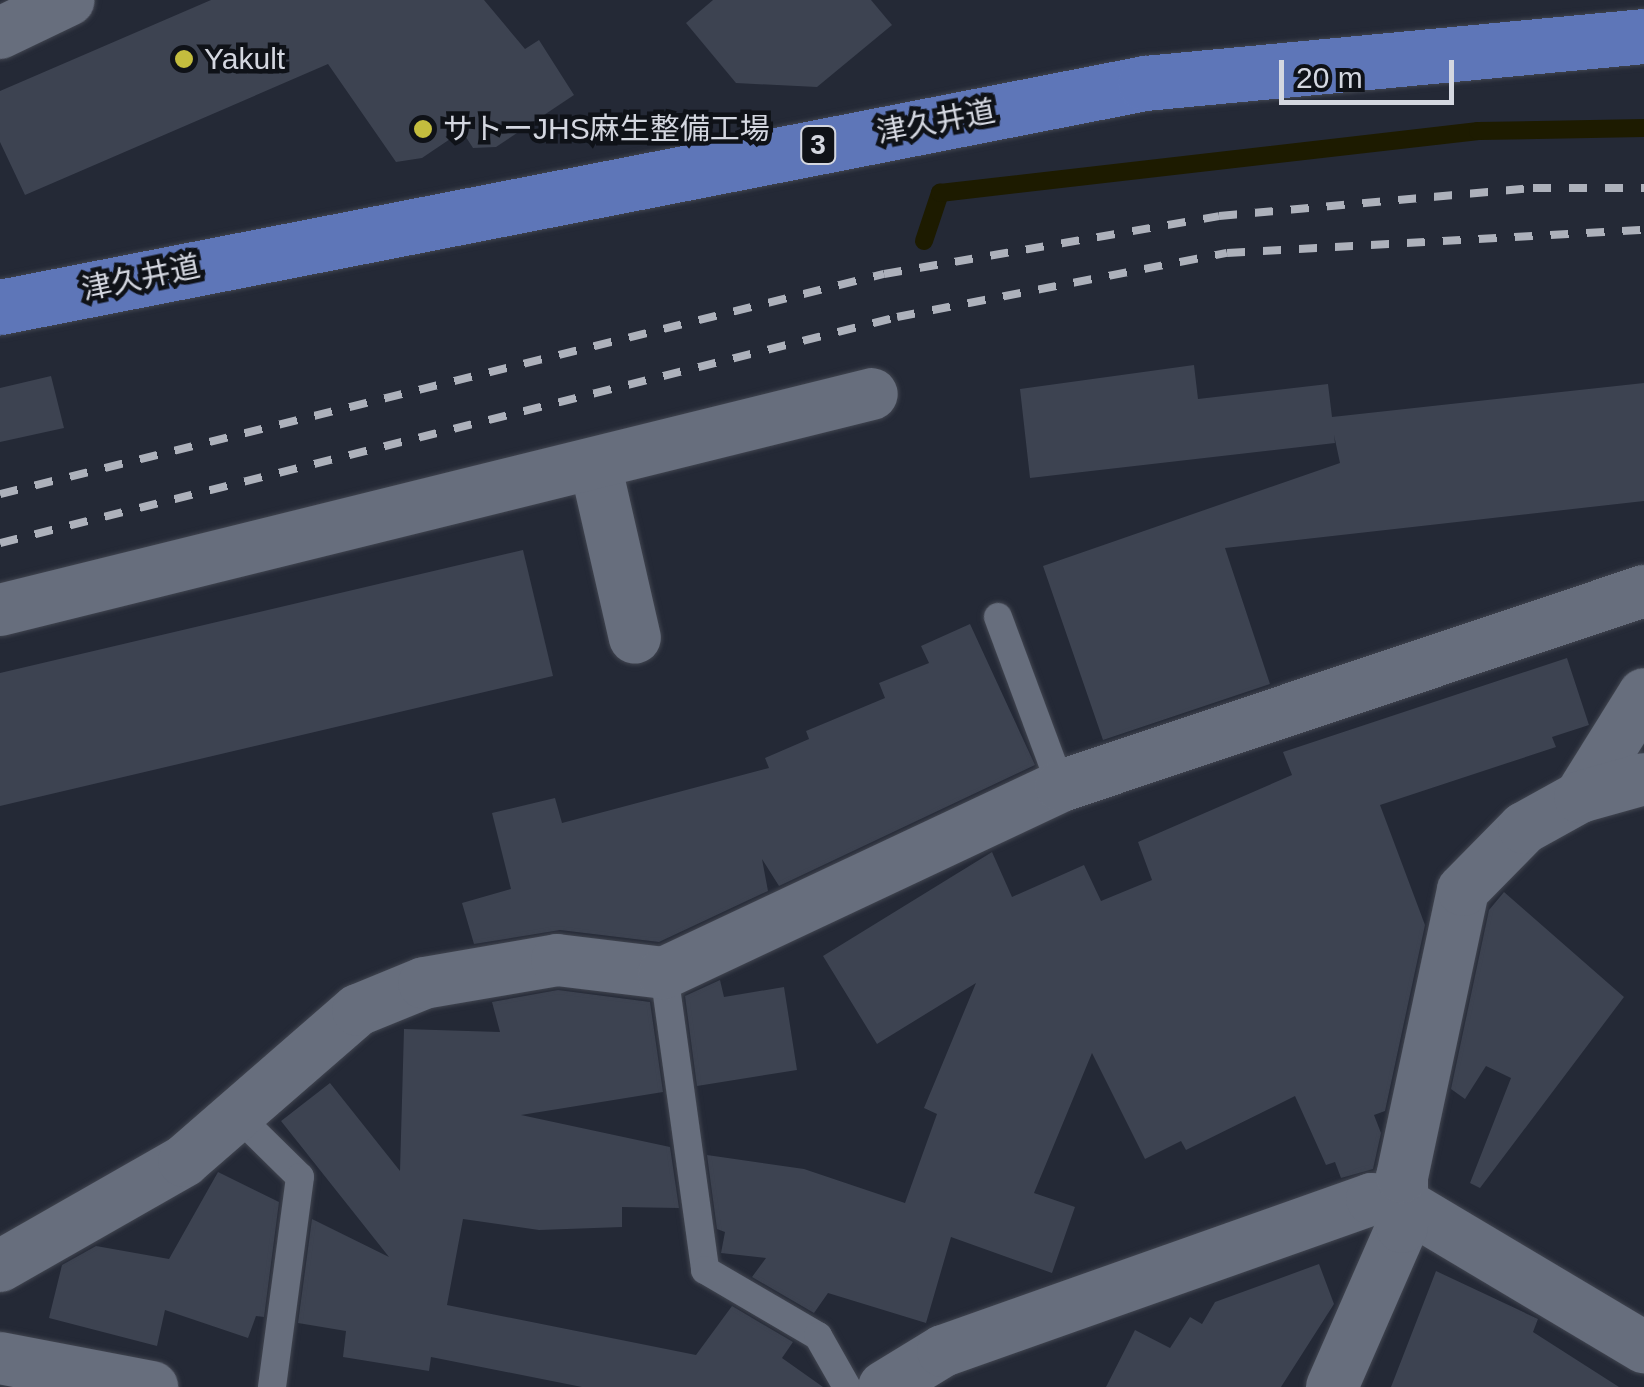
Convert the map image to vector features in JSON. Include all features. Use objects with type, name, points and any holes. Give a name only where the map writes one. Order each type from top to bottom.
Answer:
[{"type":"main road","name":"津久井道","points":[[0,308],[1145,83],[1644,36]]},
{"type":"street","points":[[0,33],[69,0]]},
{"type":"street","points":[[0,610],[596,468],[872,394]]},
{"type":"street","points":[[596,468],[636,638]]},
{"type":"street","points":[[0,1266],[242,1120],[358,1010],[424,982],[557,960],[664,974],[1062,786],[1644,591]]},
{"type":"street","points":[[1580,797],[1644,694]]},
{"type":"street","points":[[1332,1387],[1402,1226],[1402,1203],[1463,890],[1512,837],[1580,797],[1644,779]]},
{"type":"street","points":[[884,1387],[943,1351],[1372,1199],[1402,1203],[1644,1347]]},
{"type":"street","points":[[0,1358],[152,1387]]},
{"type":"lane","points":[[998,617],[1062,786]]},
{"type":"lane","points":[[664,974],[705,1270],[818,1336],[848,1387]]},
{"type":"lane","points":[[242,1120],[300,1177],[272,1387]]},
{"type":"building","points":[[211,0],[484,0],[525,49],[539,40],[574,95],[496,147],[473,148],[462,131],[422,158],[396,162],[328,64],[25,195],[0,142],[0,91]]},
{"type":"building","points":[[713,0],[871,0],[892,25],[817,87],[736,83],[686,23]]},
{"type":"building","points":[[1194,365],[1198,399],[1328,384],[1332,417],[1644,383],[1644,501],[1225,548],[1270,684],[1103,740],[1043,566],[1340,463],[1334,435],[1335,443],[1030,478],[1020,389]]},
{"type":"building","points":[[51,376],[64,428],[0,442],[0,388]]},
{"type":"building","points":[[523,550],[553,676],[0,806],[0,673]]},
{"type":"building","points":[[970,624],[1035,765],[779,886],[762,859],[768,891],[659,942],[560,930],[474,944],[462,903],[511,889],[492,813],[555,798],[562,823],[769,768],[765,758],[809,739],[806,731],[885,698],[879,683],[929,663],[921,646]]},
{"type":"building","points":[[1567,658],[1589,725],[1552,737],[1556,747],[1380,805],[1425,925],[1385,1111],[1374,1115],[1381,1133],[1373,1169],[1341,1178],[1335,1162],[1326,1165],[1295,1096],[1186,1150],[1181,1141],[1145,1159],[1092,1053],[1034,1193],[1075,1207],[1052,1273],[951,1237],[926,1323],[828,1293],[814,1313],[752,1277],[766,1258],[721,1253],[725,1232],[717,1229],[707,1155],[804,1169],[905,1203],[937,1114],[924,1108],[976,983],[877,1044],[823,956],[992,852],[1012,897],[1084,865],[1101,901],[1152,880],[1138,842],[1292,775],[1283,752]]},
{"type":"building","points":[[1504,892],[1624,997],[1480,1188],[1470,1183],[1511,1078],[1486,1066],[1465,1099],[1451,1089],[1489,910]]},
{"type":"building","points":[[720,980],[724,997],[784,987],[797,1070],[697,1086],[685,996]]},
{"type":"building","points":[[558,990],[650,1002],[663,1092],[521,1115],[670,1147],[679,1208],[622,1207],[622,1227],[539,1230],[463,1219],[447,1305],[696,1355],[732,1306],[793,1342],[782,1358],[823,1387],[582,1387],[431,1357],[429,1371],[343,1357],[346,1331],[298,1323],[312,1219],[389,1257],[281,1121],[330,1083],[400,1171],[404,1029],[500,1032],[492,1002]]},
{"type":"building","points":[[218,1172],[279,1202],[264,1317],[256,1316],[248,1338],[165,1310],[157,1346],[49,1318],[62,1265],[96,1246],[169,1259]]},
{"type":"building","points":[[1319,1264],[1334,1304],[1281,1387],[1106,1387],[1135,1330],[1170,1348],[1190,1317],[1202,1324],[1215,1302]]},
{"type":"building","points":[[1436,1271],[1538,1319],[1533,1332],[1619,1387],[1391,1387]]},
{"type":"waterway","points":[[924,241],[940,193],[1478,131],[1644,128]]},
{"type":"railway","points":[[0,494],[884,274],[1219,216],[1533,188],[1644,188]]},
{"type":"railway","points":[[0,543],[897,317],[1227,253],[1644,230]]},
{"type":"place","name":"Yakult","points":[[184,59]]},
{"type":"place","name":"サトーJHS麻生整備工場","points":[[423,129]]}]
